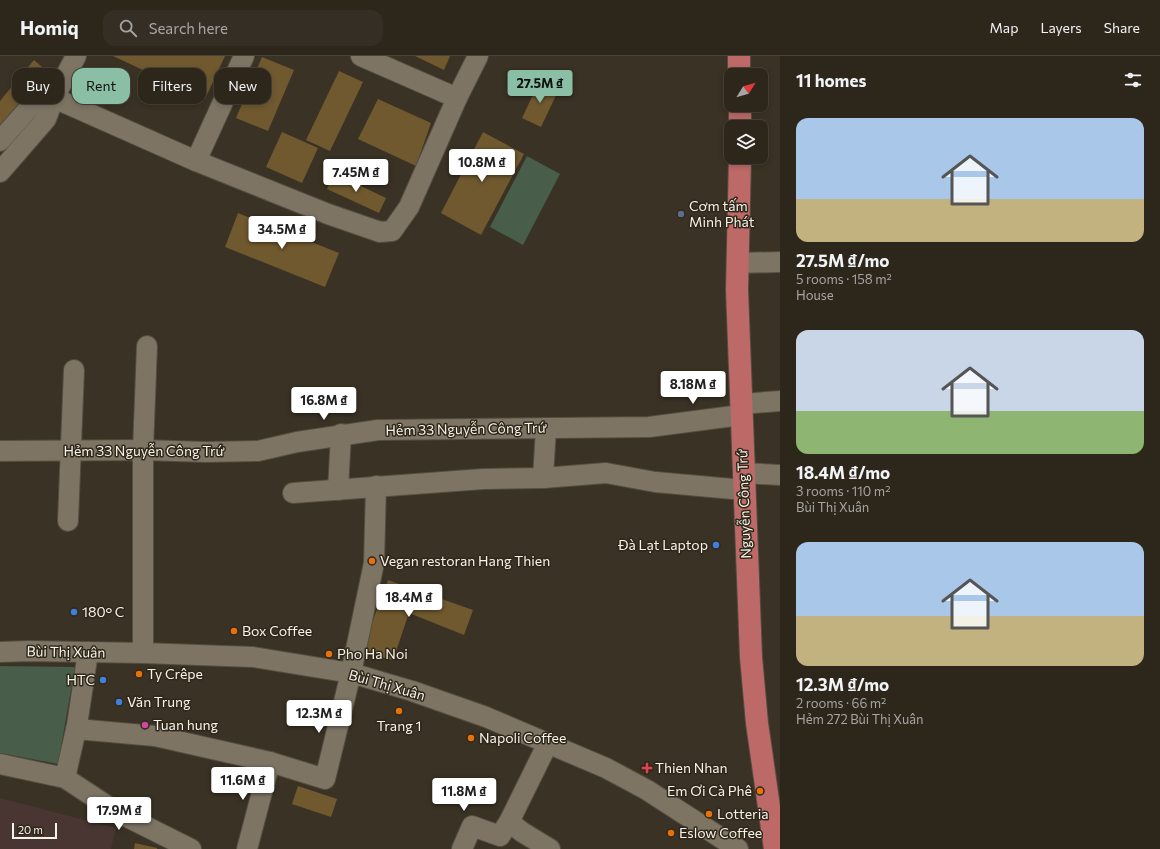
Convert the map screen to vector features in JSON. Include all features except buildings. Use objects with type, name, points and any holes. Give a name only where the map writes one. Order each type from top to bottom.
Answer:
[{"type":"main road","points":[[739,56],[739,68]]},
{"type":"main road","name":"Nguyễn Công Trứ","points":[[740,164],[737,290],[743,482],[751,657],[756,708],[775,849]]},
{"type":"street","points":[[64,79],[76,56]]},
{"type":"street","points":[[196,161],[244,56]]},
{"type":"street","points":[[361,56],[456,98]]},
{"type":"street","points":[[64,102],[196,161],[328,214],[380,232],[392,231],[409,206],[456,98],[478,56]]},
{"type":"street","points":[[0,141],[30,107],[38,104]]},
{"type":"street","points":[[0,172],[46,119],[52,104]]},
{"type":"street","points":[[737,263],[780,262]]},
{"type":"street","points":[[143,653],[143,450],[147,346]]},
{"type":"street","points":[[68,521],[74,370]]},
{"type":"street","name":"Hẻm 33 Nguyễn Công Trứ","points":[[0,451],[258,451],[341,434],[378,430],[650,427],[780,401]]},
{"type":"street","points":[[544,478],[546,428]]},
{"type":"street","points":[[338,490],[341,434]]},
{"type":"street","points":[[293,493],[483,479],[544,478],[606,473],[655,482],[743,482],[780,475]]},
{"type":"street","points":[[76,728],[155,736],[270,762],[325,779],[351,673],[374,563],[376,486]]},
{"type":"street","name":"Bùi Thị Xuân","points":[[0,652],[143,653],[253,657],[351,673],[412,691],[486,717],[606,768],[647,790],[738,849]]},
{"type":"street","points":[[65,778],[76,728],[88,652]]},
{"type":"street","points":[[462,849],[472,826],[500,836],[510,822],[548,743]]},
{"type":"street","points":[[247,849],[270,762]]},
{"type":"street","points":[[0,764],[65,778],[115,811],[191,849]]},
{"type":"street","points":[[510,822],[522,832],[550,849]]},
{"type":"shaded area","points":[[0,798],[116,828],[111,849],[0,849]]},
{"type":"green space","points":[[527,156],[560,174],[523,245],[490,227]]},
{"type":"green space","points":[[0,666],[75,667],[58,764],[0,753]]},
{"type":"place","name":"Cơm tấm Minh Phát","points":[[681,214]]},
{"type":"place","name":"Đà Lạt Laptop","points":[[716,545]]},
{"type":"place","name":"Vegan restoran Hang Thien","points":[[372,561]]},
{"type":"place","name":"180° C","points":[[74,612]]},
{"type":"place","name":"Box Coffee","points":[[234,631]]},
{"type":"place","name":"Pho Ha Noi","points":[[329,654]]},
{"type":"place","name":"Ty Crêpe","points":[[139,674]]},
{"type":"place","name":"HTC","points":[[103,680]]},
{"type":"place","name":"Văn Trung","points":[[119,702]]},
{"type":"place","name":"Trang 1","points":[[399,711]]},
{"type":"place","name":"Tuan hung","points":[[145,725]]},
{"type":"place","name":"Napoli Coffee","points":[[471,738]]},
{"type":"place","name":"Thien Nhan","points":[[647,768]]},
{"type":"place","name":"Em Ơi Cà Phê","points":[[760,791]]},
{"type":"place","name":"Lotteria","points":[[709,814]]},
{"type":"place","name":"Eslow Coffee","points":[[671,833]]}]
